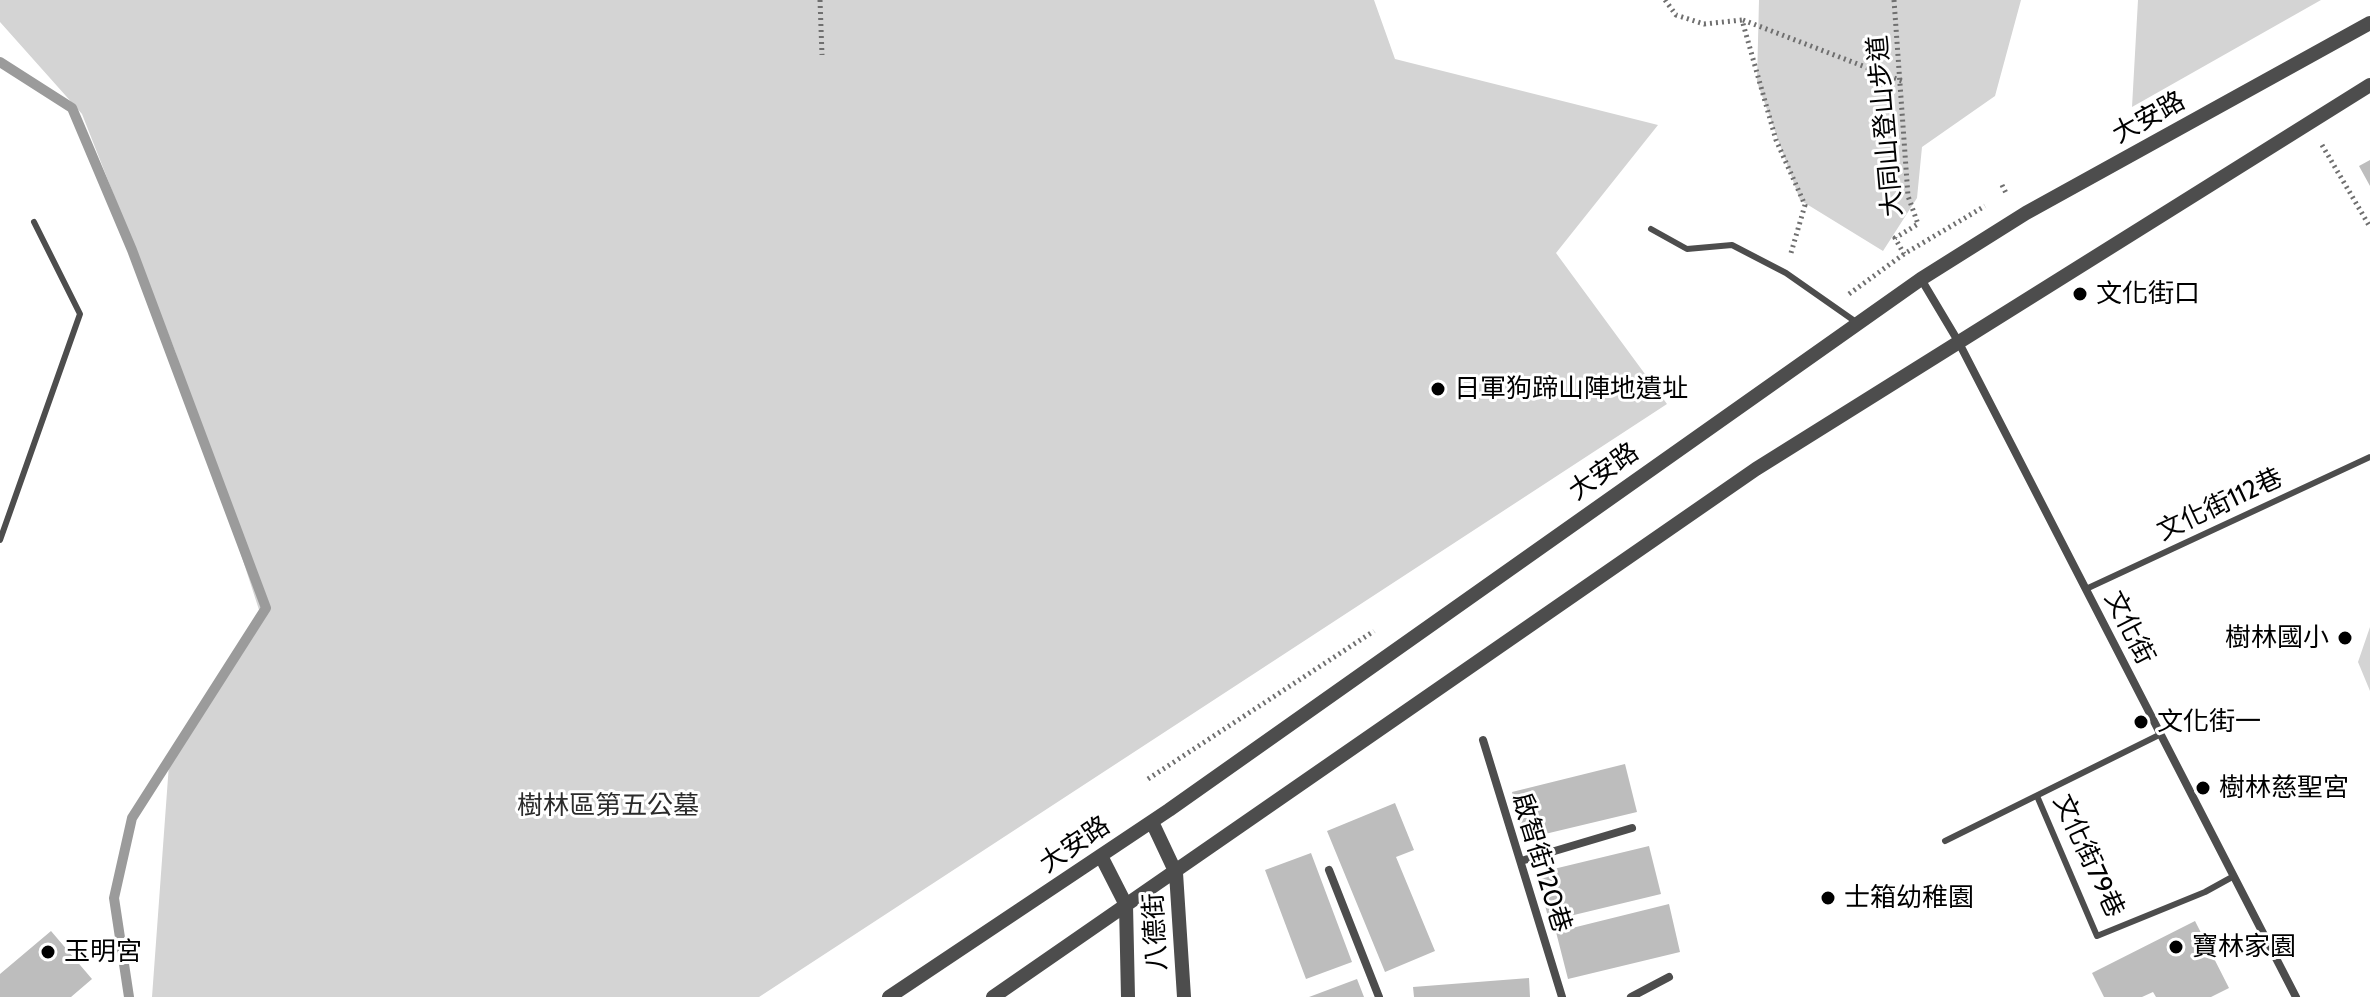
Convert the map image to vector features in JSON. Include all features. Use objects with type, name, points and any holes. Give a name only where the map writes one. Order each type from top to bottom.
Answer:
[{"type":"street","name":"大安路","points":[[889,997],[1152,822],[1921,279],[2026,213],[2370,23]]},
{"type":"street","points":[[993,997],[1756,469],[2370,85]]},
{"type":"street","name":"文化街","points":[[1921,279],[1958,341],[2296,997]]},
{"type":"street","name":"啟智街120巷","points":[[1483,740],[1562,997]]},
{"type":"street","name":"八德街","points":[[1152,822],[1176,873],[1184,997]]},
{"type":"street","points":[[1521,861],[1632,828]]},
{"type":"street","name":"八德街","points":[[1101,856],[1126,905],[1128,997]]},
{"type":"street","points":[[1329,870],[1379,997]]},
{"type":"street","points":[[1631,997],[1669,977]]},
{"type":"lane","points":[[0,540],[80,314],[34,222]]},
{"type":"lane","points":[[1651,229],[1687,249],[1732,245],[1786,273],[1856,322]]},
{"type":"lane","name":"文化街112巷","points":[[2086,589],[2370,457]]},
{"type":"lane","points":[[1945,841],[2161,734]]},
{"type":"lane","name":"文化街79巷","points":[[2037,796],[2097,936],[2205,892],[2234,876]]},
{"type":"path","points":[[820,0],[822,55]]},
{"type":"path","points":[[1665,0],[1676,15],[1704,24],[1742,20],[1902,81]]},
{"type":"path","name":"大同山登山步道","points":[[1894,0],[1908,196],[1918,224],[1895,238],[1904,254]]},
{"type":"path","points":[[1742,20],[1776,140],[1805,205],[1786,273]]},
{"type":"path","points":[[2321,144],[2370,227]]},
{"type":"path","points":[[2002,185],[2006,193]]},
{"type":"green space","name":"樹林區第五公墓","points":[[0,0],[1374,0],[1395,59],[1658,125],[1556,253],[1667,404],[759,997],[152,997],[169,764],[262,619],[175,351],[82,114],[0,22]]},
{"type":"green space","points":[[1759,0],[2021,0],[1995,96],[1922,147],[1917,198],[1883,251],[1800,200],[1757,82]]},
{"type":"green space","points":[[2138,0],[2321,0],[2132,107]]},
{"type":"green space","points":[[2370,627],[2370,691],[2358,662]]},
{"type":"building","points":[[2370,160],[2370,186],[2359,166]]},
{"type":"building","points":[[1625,764],[1637,812],[1524,839],[1512,792]]},
{"type":"building","points":[[1395,803],[1414,850],[1396,857],[1435,951],[1385,972],[1327,831]]},
{"type":"building","points":[[1649,846],[1661,894],[1549,921],[1537,873]]},
{"type":"building","points":[[1311,853],[1352,962],[1306,979],[1265,870]]},
{"type":"building","points":[[1669,904],[1680,952],[1568,979],[1556,932]]},
{"type":"building","name":"寶林家園","points":[[2195,921],[2229,988],[2211,997],[2156,997],[2153,992],[2142,997],[2104,997],[2092,973]]},
{"type":"building","name":"玉明宮","points":[[51,931],[92,979],[71,997],[0,997],[0,974]]},
{"type":"building","points":[[1529,978],[1530,997],[1414,997],[1413,987]]},
{"type":"building","points":[[1357,979],[1364,997],[1309,997]]},
{"type":"waterway","points":[[0,62],[72,108],[132,250],[266,608],[132,818],[114,898],[129,997]]},
{"type":"place","name":"文化街口","points":[[2080,294]]},
{"type":"place","name":"日軍狗蹄山陣地遺址","points":[[1438,389]]},
{"type":"place","name":"樹林國小","points":[[2345,638]]},
{"type":"place","name":"文化街一","points":[[2141,722]]},
{"type":"place","name":"樹林慈聖宮","points":[[2203,788]]},
{"type":"place","name":"士箱幼稚園","points":[[1828,898]]},
{"type":"place","name":"寶林家園","points":[[2176,947]]},
{"type":"place","name":"玉明宮","points":[[48,952]]}]
